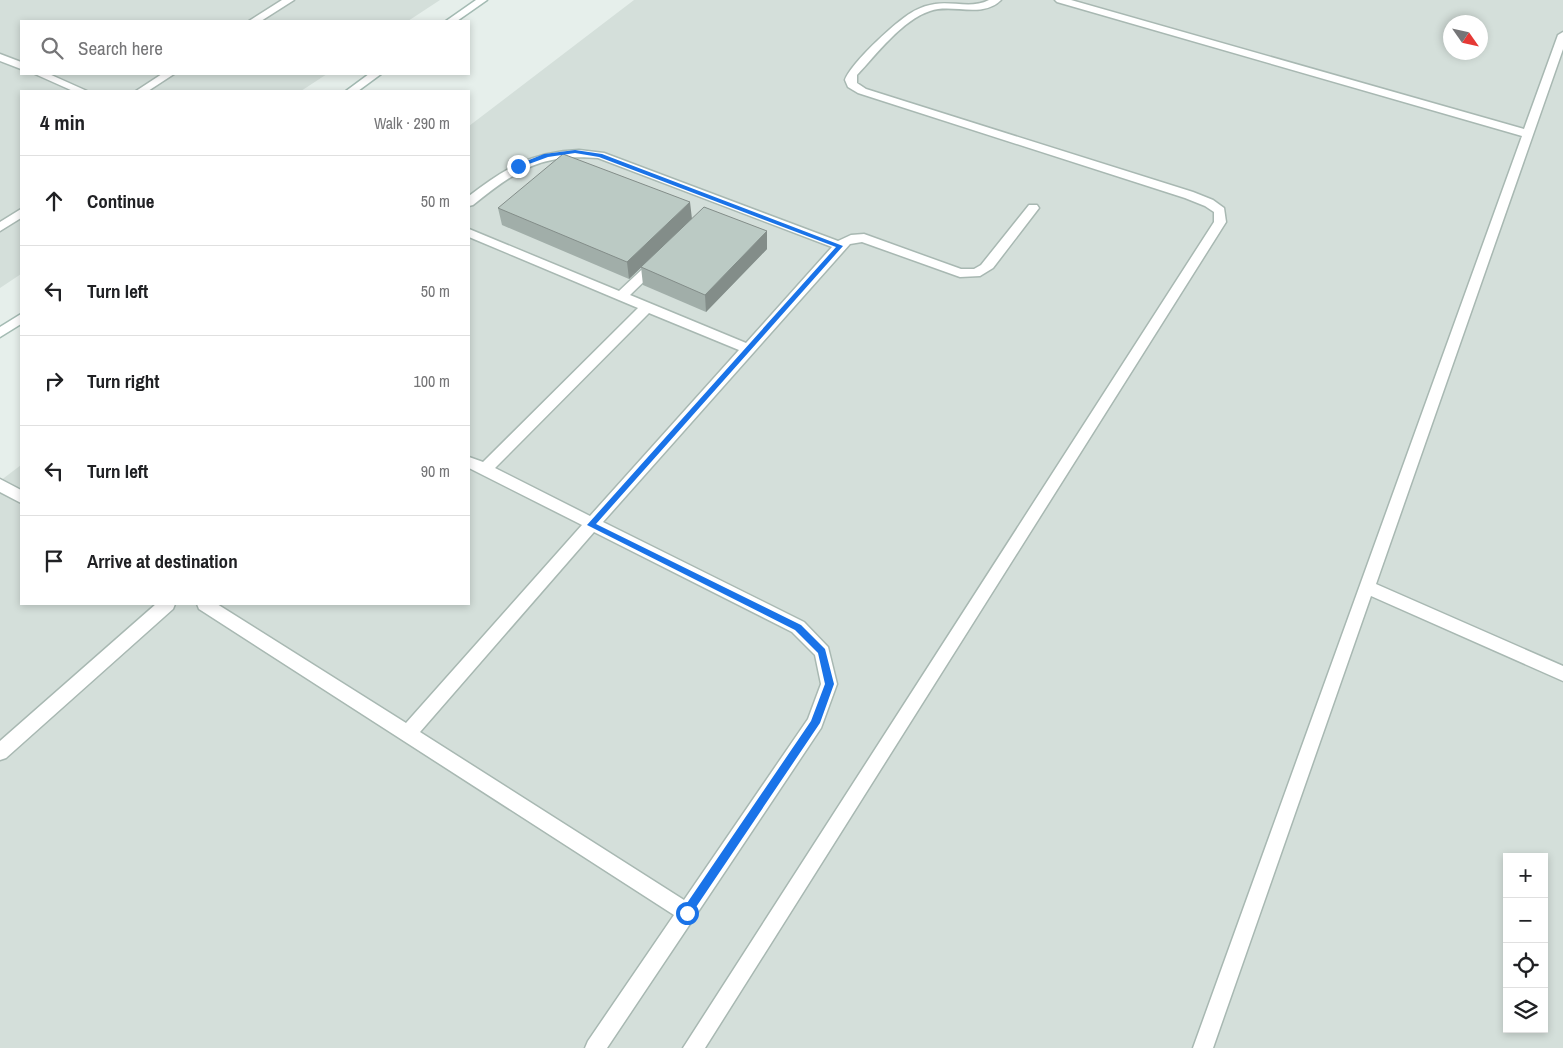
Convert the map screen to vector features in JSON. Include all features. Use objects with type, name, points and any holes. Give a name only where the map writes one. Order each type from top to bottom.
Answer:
[{"type":"main road","points":[[256,20],[289,0]]},
{"type":"main road","points":[[452,20],[482,0]]},
{"type":"main road","points":[[693,1048],[1220,222],[1220,211],[1209,203],[1189,195],[862,91],[852,85],[850,80],[852,74],[907,19],[918,12],[943,6],[981,7],[996,0]]},
{"type":"main road","points":[[1060,0],[1528,134]]},
{"type":"main road","points":[[1203,1048],[1528,134],[1559,58],[1563,35]]},
{"type":"main road","points":[[0,57],[20,66]]},
{"type":"main road","points":[[42,75],[80,90]]},
{"type":"main road","points":[[143,90],[167,75]]},
{"type":"main road","points":[[352,90],[375,75]]},
{"type":"main road","points":[[470,201],[518,166],[546,156],[575,152],[600,155],[717,204],[840,246]]},
{"type":"main road","points":[[408,734],[591,525],[846,240],[855,237],[864,238],[960,273],[973,274],[982,272],[989,265],[1033,208]]},
{"type":"main road","points":[[0,226],[20,214]]},
{"type":"main road","points":[[470,233],[748,349]]},
{"type":"main road","points":[[621,296],[664,255]]},
{"type":"main road","points":[[484,470],[646,306]]},
{"type":"main road","points":[[0,333],[20,319]]},
{"type":"main road","points":[[470,463],[591,525],[798,627],[822,652],[830,684],[815,723],[595,1048]]},
{"type":"main road","points":[[0,485],[20,496]]},
{"type":"main road","points":[[1368,587],[1563,674]]},
{"type":"main road","points":[[0,752],[166,605]]},
{"type":"main road","points":[[207,605],[687,913]]},
{"type":"shaded area","points":[[0,0],[440,0],[410,20],[20,20],[20,75],[325,75],[303,90],[20,90],[20,275],[0,288]]},
{"type":"shaded area","points":[[634,0],[1563,0],[1563,1048],[0,1048],[0,481],[20,466],[20,605],[470,605],[470,125]]},
{"type":"building","points":[[563,154],[690,202],[627,262],[498,208]]},
{"type":"building","points":[[704,207],[767,231],[705,295],[641,267]]},
{"type":"route","points":[[518,166],[546,156],[575,152],[600,155],[840,246],[591,525],[798,627],[822,652],[830,684],[815,723],[687,913]]}]
